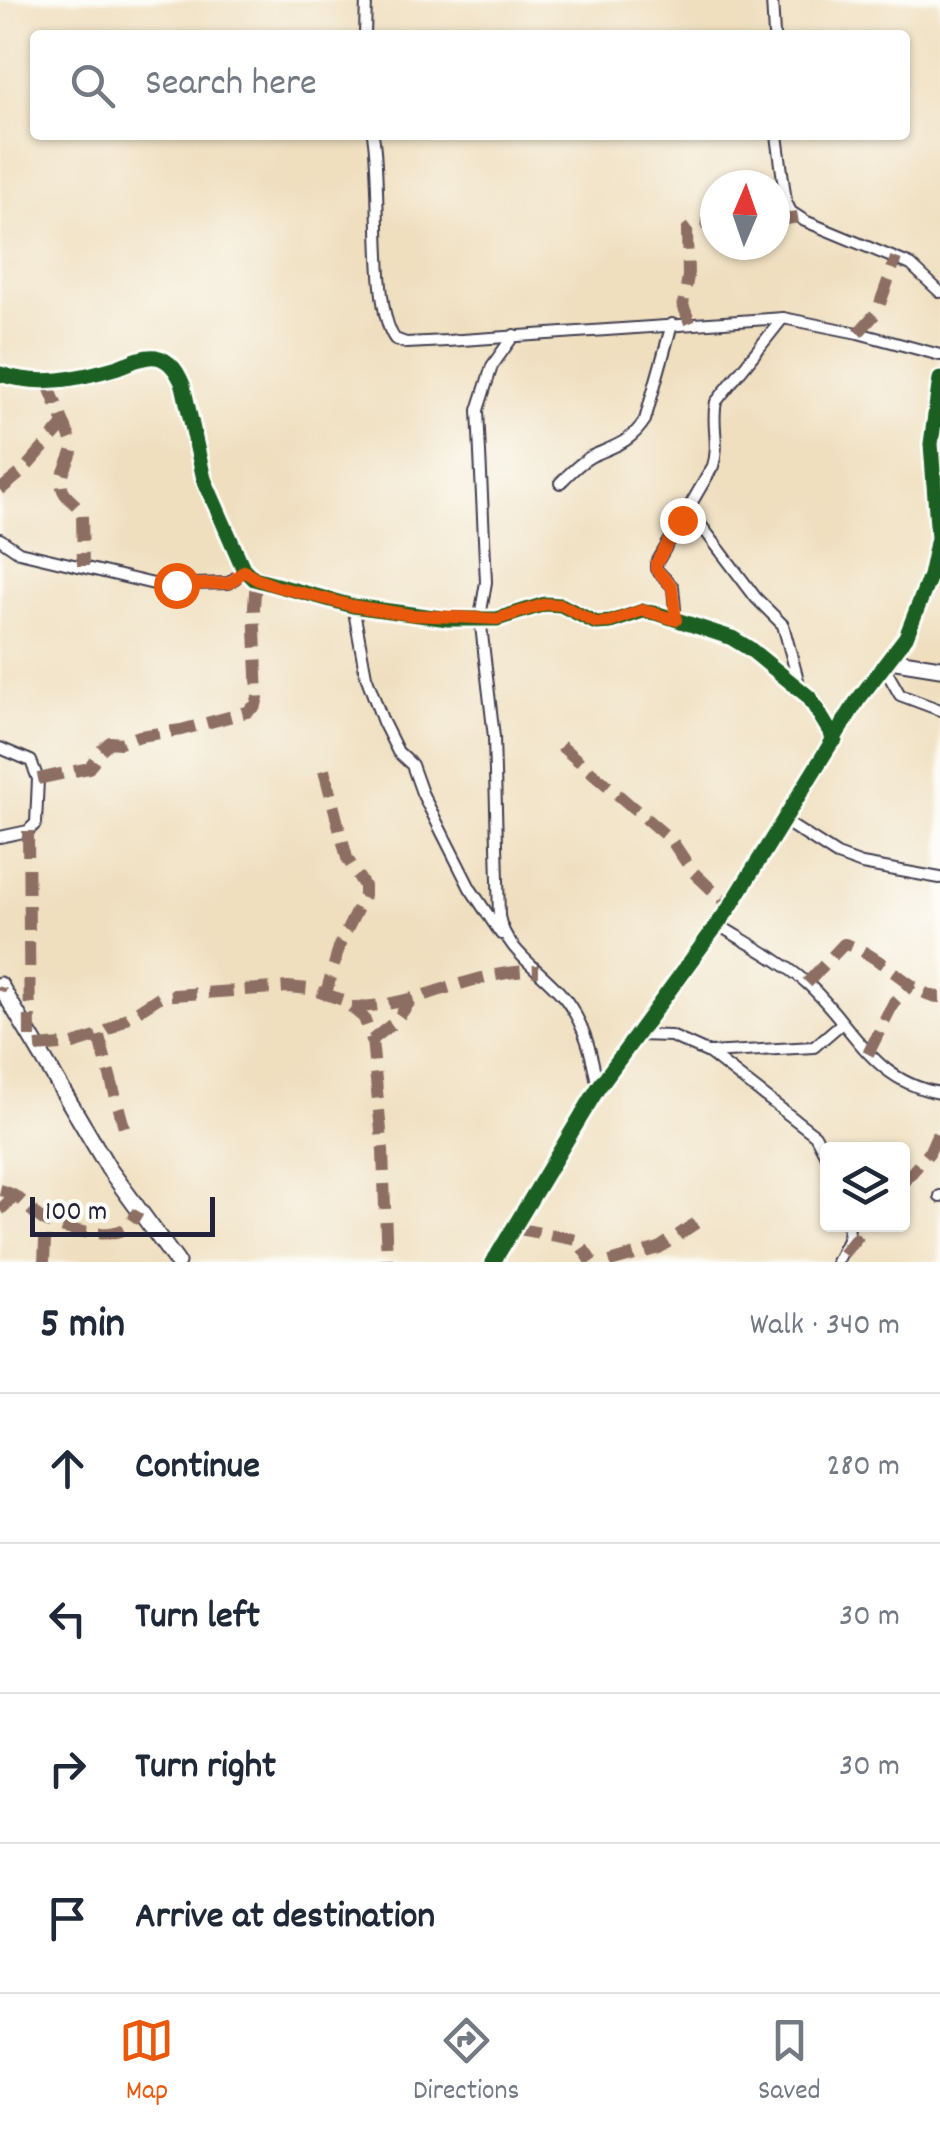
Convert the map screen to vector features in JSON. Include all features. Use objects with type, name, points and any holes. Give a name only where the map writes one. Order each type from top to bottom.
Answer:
[{"type":"street","points":[[365,30],[366,0]]},
{"type":"street","points":[[772,0],[774,30]]},
{"type":"street","points":[[374,140],[386,323],[390,333],[406,343],[783,318],[940,355]]},
{"type":"street","points":[[778,140],[782,180],[792,212],[911,265],[940,292]]},
{"type":"street","points":[[676,620],[672,587],[656,564],[718,452],[716,402],[783,318]]},
{"type":"street","points":[[560,482],[580,463],[625,444],[637,433],[646,420],[672,324]]},
{"type":"street","points":[[506,938],[499,916],[494,737],[480,617],[486,582],[478,410],[492,366],[514,336]]},
{"type":"street","points":[[0,374],[48,382],[92,375],[146,358],[168,362],[183,385],[204,479],[244,571],[259,580],[353,606],[448,619],[497,619],[546,604],[561,605],[596,623],[643,610],[741,644],[801,688]]},
{"type":"street","points":[[493,1262],[598,1088],[717,924],[857,701],[915,619],[935,560],[937,515],[931,444],[940,379]]},
{"type":"street","points":[[690,506],[696,520],[756,598],[784,625],[801,688],[835,740]]},
{"type":"street","points":[[0,538],[20,552],[158,585],[230,583],[244,571]]},
{"type":"street","points":[[353,606],[366,676],[392,742],[412,765],[422,793],[493,927],[565,999],[580,1021],[590,1045],[598,1088]]},
{"type":"street","points":[[887,663],[940,668]]},
{"type":"street","points":[[887,663],[900,695],[940,710]]},
{"type":"street","points":[[0,748],[32,761],[38,779],[36,823],[28,831],[0,837]]},
{"type":"street","points":[[784,821],[836,856],[940,878]]},
{"type":"street","points":[[717,924],[807,983],[878,1065],[907,1082],[940,1093]]},
{"type":"street","points":[[0,985],[108,1169],[177,1262]]},
{"type":"street","points":[[710,1053],[814,1047],[842,1023]]},
{"type":"street","points":[[637,1035],[671,1036],[710,1053],[815,1135],[820,1144]]},
{"type":"street","points":[[837,1262],[848,1232]]},
{"type":"marked path","points":[[790,218],[798,217]]},
{"type":"marked path","points":[[690,323],[683,305],[688,276],[687,230],[700,224]]},
{"type":"marked path","points":[[858,333],[877,312],[896,258]]},
{"type":"marked path","points":[[47,382],[73,445],[62,488],[82,514],[83,566]]},
{"type":"marked path","points":[[0,490],[22,472],[65,423]]},
{"type":"marked path","points":[[38,779],[89,768],[110,742],[181,730],[247,712],[256,705],[256,579]]},
{"type":"marked path","points":[[561,746],[672,841],[692,871],[730,907]]},
{"type":"marked path","points":[[324,770],[347,858],[364,886],[364,896],[340,944],[326,993]]},
{"type":"marked path","points":[[28,831],[30,1037]]},
{"type":"marked path","points":[[807,983],[844,944],[870,955],[920,990],[940,997]]},
{"type":"marked path","points":[[352,1007],[400,1001],[490,976],[539,971]]},
{"type":"marked path","points":[[868,1054],[894,1002],[912,983]]},
{"type":"marked path","points":[[0,991],[1,987]]},
{"type":"marked path","points":[[36,1047],[73,1044],[99,1036],[161,996],[288,987],[310,989],[343,1000],[364,1018],[372,1040],[383,1151],[387,1262]]},
{"type":"marked path","points":[[372,1040],[396,1021],[411,1000]]},
{"type":"marked path","points":[[99,1036],[124,1127]]},
{"type":"marked path","points":[[910,1175],[929,1153],[940,1128]]},
{"type":"marked path","points":[[0,1190],[15,1196],[45,1221],[84,1232],[124,1229],[138,1211]]},
{"type":"marked path","points":[[0,1210],[16,1195]]},
{"type":"marked path","points":[[44,1262],[46,1221]]},
{"type":"marked path","points":[[610,1262],[659,1248],[696,1223]]},
{"type":"marked path","points":[[514,1228],[577,1240],[592,1262]]},
{"type":"marked path","points":[[843,1254],[861,1232]]},
{"type":"cycle path","points":[[0,374],[59,380],[147,357],[170,364],[183,385],[204,479],[243,568],[254,579],[353,606],[448,619],[497,619],[545,604],[561,605],[596,623],[643,611],[659,614],[732,638],[750,649],[809,697],[835,740]]},
{"type":"cycle path","points":[[493,1262],[598,1088],[730,907],[857,701],[906,637],[930,576],[938,538],[931,444],[940,379]]},
{"type":"route","points":[[176,585],[230,583],[244,571],[275,586],[353,606],[411,615],[497,619],[546,604],[561,605],[596,623],[643,610],[676,620],[672,587],[656,564],[682,520]]}]
